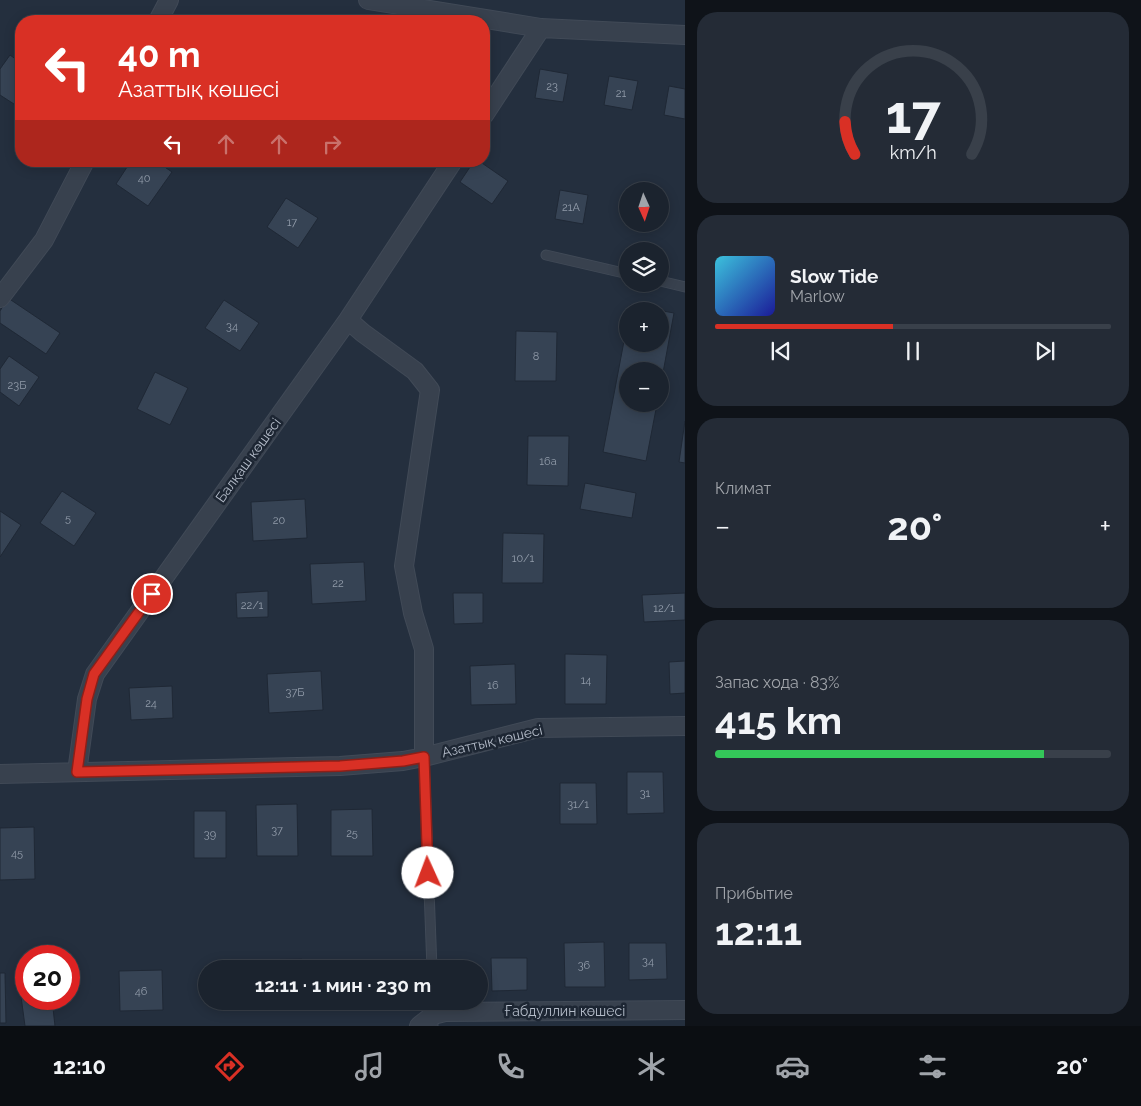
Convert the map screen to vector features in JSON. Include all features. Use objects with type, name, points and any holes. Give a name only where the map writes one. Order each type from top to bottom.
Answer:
[{"type":"street","points":[[161,15],[169,0]]},
{"type":"street","points":[[368,0],[461,15]]},
{"type":"street","points":[[490,20],[541,28],[685,35]]},
{"type":"street","points":[[490,105],[541,28]]},
{"type":"street","points":[[0,298],[44,240],[82,167]]},
{"type":"street","name":"Балқаш көшесі","points":[[77,772],[87,699],[94,674],[348,320],[449,167]]},
{"type":"street","points":[[348,320],[415,372],[430,390],[404,566],[412,613],[424,649],[424,757]]},
{"type":"street","name":"Азаттық көшесі","points":[[0,774],[340,766],[403,761],[424,757],[538,728],[685,726]]},
{"type":"street","name":"Ғабдуллин көшесі","points":[[419,1026],[433,1014],[445,1012],[685,1010]]},
{"type":"lane","points":[[546,255],[619,272]]},
{"type":"lane","points":[[669,283],[685,287]]},
{"type":"lane","points":[[424,757],[432,960]]},
{"type":"building","points":[[10,55],[15,59],[15,105],[0,95],[0,69]]},
{"type":"building","points":[[540,69],[568,74],[563,102],[535,98]]},
{"type":"building","points":[[609,76],[638,81],[632,110],[604,105]]},
{"type":"building","points":[[669,86],[685,89],[685,119],[664,115]]},
{"type":"building","points":[[127,167],[165,167],[172,172],[148,206],[116,184]]},
{"type":"building","points":[[470,167],[488,167],[508,181],[492,204],[460,182]]},
{"type":"building","points":[[560,190],[588,195],[583,224],[555,219]]},
{"type":"building","points":[[286,198],[318,218],[298,248],[267,227]]},
{"type":"building","points":[[8,298],[60,333],[46,354],[0,323],[0,311]]},
{"type":"building","points":[[224,300],[259,323],[240,351],[205,328]]},
{"type":"building","points":[[669,312],[674,313],[669,340]]},
{"type":"building","points":[[516,331],[557,332],[556,381],[515,381]]},
{"type":"building","points":[[622,352],[667,352],[665,362],[620,362]]},
{"type":"building","points":[[9,356],[39,377],[19,406],[0,392],[0,369]]},
{"type":"building","points":[[619,368],[619,412],[655,412],[646,461],[603,452]]},
{"type":"building","points":[[155,372],[188,388],[170,425],[137,409]]},
{"type":"building","points":[[685,421],[685,463],[679,462]]},
{"type":"building","points":[[528,436],[569,436],[568,486],[527,485]]},
{"type":"building","points":[[585,483],[636,493],[632,518],[580,509]]},
{"type":"building","points":[[62,491],[96,513],[74,546],[40,523]]},
{"type":"building","points":[[305,499],[307,538],[253,541],[251,502]]},
{"type":"building","points":[[0,511],[21,525],[0,557]]},
{"type":"building","points":[[503,533],[544,534],[543,583],[502,583]]},
{"type":"building","points":[[364,562],[366,601],[312,604],[310,564]]},
{"type":"building","points":[[268,591],[268,617],[237,618],[236,593]]},
{"type":"building","points":[[453,593],[483,593],[483,623],[454,624]]},
{"type":"building","points":[[685,593],[685,620],[644,622],[642,595]]},
{"type":"building","points":[[565,654],[607,655],[606,704],[565,704]]},
{"type":"building","points":[[685,661],[685,693],[670,694],[669,662]]},
{"type":"building","points":[[515,664],[516,704],[471,705],[470,666]]},
{"type":"building","points":[[321,671],[323,710],[269,713],[267,674]]},
{"type":"building","points":[[172,686],[173,718],[131,720],[129,688]]},
{"type":"building","points":[[627,772],[663,772],[664,813],[627,814]]},
{"type":"building","points":[[560,783],[596,783],[597,824],[560,824]]},
{"type":"building","points":[[297,804],[298,856],[257,856],[256,805]]},
{"type":"building","points":[[372,809],[373,856],[331,856],[331,810]]},
{"type":"building","points":[[194,811],[226,811],[226,858],[194,858]]},
{"type":"building","points":[[34,827],[35,879],[0,880],[0,828]]},
{"type":"building","points":[[604,942],[605,987],[565,987],[564,943]]},
{"type":"building","points":[[629,943],[666,943],[667,979],[629,980]]},
{"type":"building","points":[[491,958],[527,958],[527,990],[492,991]]},
{"type":"building","points":[[302,959],[302,960],[257,960]]},
{"type":"building","points":[[162,970],[163,1010],[120,1011],[119,971]]},
{"type":"building","points":[[0,973],[5,973],[6,1023],[0,1023]]},
{"type":"building","points":[[23,1010],[53,1010],[55,1026],[25,1026]]},
{"type":"route","points":[[152,594],[94,674],[87,699],[77,772],[340,766],[403,761],[424,757],[428,873]]}]
